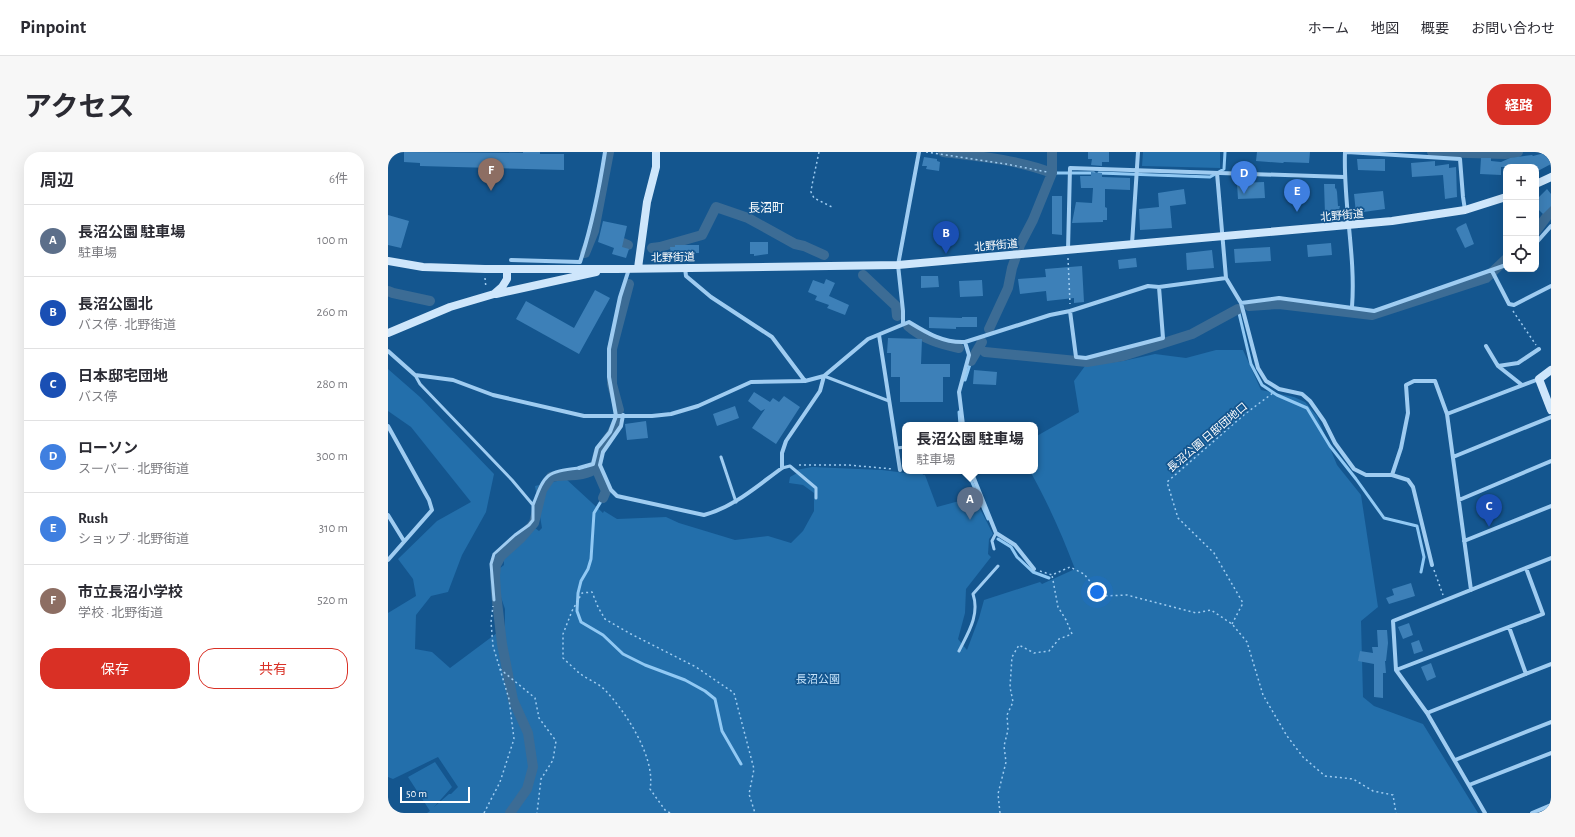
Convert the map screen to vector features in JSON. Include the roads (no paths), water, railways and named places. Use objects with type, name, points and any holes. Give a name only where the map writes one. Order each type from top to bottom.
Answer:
[{"type":"main road","points":[[634,268],[646,202],[654,173],[656,152]]},
{"type":"main road","points":[[1539,183],[1551,177]]},
{"type":"main road","name":"北野街道","points":[[388,261],[423,267],[507,269],[898,265],[1348,226],[1424,217],[1465,210],[1503,198]]},
{"type":"main road","points":[[494,294],[502,287],[507,279],[507,269]]},
{"type":"main road","points":[[388,333],[450,307],[494,294],[562,278],[616,269]]},
{"type":"main road","points":[[1551,370],[1539,379],[1551,410]]},
{"type":"street","points":[[511,260],[580,262],[592,221],[605,152]]},
{"type":"street","points":[[903,323],[898,265],[919,152]]},
{"type":"street","points":[[1132,245],[1138,152]]},
{"type":"street","points":[[1352,307],[1354,285],[1344,177],[1346,152],[1460,159],[1465,210]]},
{"type":"street","points":[[1068,250],[1070,168],[1344,177]]},
{"type":"street","points":[[1217,173],[1226,278],[1241,303],[1258,368],[1266,381],[1279,389],[1302,394],[1310,401],[1324,421],[1335,443],[1354,468],[1366,475],[1392,475],[1408,480],[1413,487],[1432,565]]},
{"type":"street","points":[[1539,240],[1551,226]]},
{"type":"street","points":[[1241,303],[1279,298],[1374,311],[1503,266]]},
{"type":"street","points":[[579,468],[593,464],[597,448],[610,432],[616,416],[609,377],[609,349],[620,297],[634,268]]},
{"type":"street","points":[[684,268],[686,276],[711,297],[772,337],[805,381]]},
{"type":"street","points":[[1492,271],[1509,304],[1514,305],[1551,286]]},
{"type":"street","points":[[388,351],[416,375],[453,380],[493,395],[584,416],[652,416],[672,414],[698,406],[751,382],[805,381],[824,376],[833,370],[868,339],[903,323],[909,322],[940,339],[957,343],[965,342],[1148,286],[1160,287],[1226,278]]},
{"type":"street","points":[[1070,311],[1076,357],[1086,358],[1163,338],[1160,287]]},
{"type":"street","points":[[879,335],[900,470]]},
{"type":"street","points":[[963,422],[959,392],[969,355],[965,342]]},
{"type":"street","points":[[1486,346],[1498,366],[1522,385]]},
{"type":"street","points":[[1498,366],[1518,363],[1539,350]]},
{"type":"street","points":[[624,415],[621,426],[603,452],[600,465],[611,490],[617,496],[704,515],[715,512],[736,502],[782,468],[782,453],[786,441],[820,391],[824,376]]},
{"type":"street","points":[[1447,414],[1539,379]]},
{"type":"street","points":[[1392,475],[1405,431],[1408,413],[1406,385],[1414,381],[1435,381],[1447,414],[1471,590]]},
{"type":"street","points":[[1453,457],[1551,417]]},
{"type":"street","points":[[388,426],[429,500],[432,510],[388,560]]},
{"type":"street","points":[[1459,500],[1551,461]]},
{"type":"street","points":[[972,474],[983,505],[996,533],[1015,545],[1034,569]]},
{"type":"street","points":[[1464,541],[1551,506]]},
{"type":"street","points":[[388,515],[404,541]]},
{"type":"street","points":[[1485,813],[1427,713],[1396,670],[1393,621],[1551,558]]},
{"type":"street","points":[[1396,670],[1543,614],[1526,568]]},
{"type":"street","points":[[1509,627],[1526,674]]},
{"type":"street","points":[[1427,713],[1551,664]]},
{"type":"street","points":[[1455,760],[1551,722]]},
{"type":"street","points":[[1469,785],[1551,753]]},
{"type":"street","points":[[1532,813],[1551,805]]},
{"type":"lane","points":[[416,375],[420,384],[512,480],[533,505]]},
{"type":"lane","points":[[824,376],[889,401]]},
{"type":"lane","points":[[897,448],[902,447]]},
{"type":"lane","points":[[721,457],[736,502]]},
{"type":"lane","points":[[782,468],[790,466],[816,488],[816,498]]},
{"type":"lane","points":[[494,600],[491,564],[494,554],[533,520],[533,505],[541,485],[550,474],[560,470],[579,468]]},
{"type":"lane","points":[[994,549],[992,541],[996,533]]},
{"type":"lane","points":[[959,651],[971,628],[976,611],[973,594],[998,566]]},
{"type":"waterway","points":[[585,253],[594,231],[609,152]]},
{"type":"waterway","points":[[943,152],[1012,162],[1052,173]]},
{"type":"waterway","points":[[989,329],[1008,288],[1012,268],[1020,245],[1033,220],[1052,173],[1052,152]]},
{"type":"waterway","points":[[1099,173],[1210,177],[1224,169],[1225,152]]},
{"type":"waterway","points":[[1432,152],[1505,154],[1518,152]]},
{"type":"waterway","points":[[1052,173],[1094,173]]},
{"type":"waterway","points":[[652,248],[702,235],[716,207],[748,218],[795,244],[804,246],[824,255]]},
{"type":"waterway","points":[[1539,227],[1551,211]]},
{"type":"waterway","points":[[611,238],[628,245]]},
{"type":"waterway","points":[[1249,306],[1279,304],[1372,315],[1486,278],[1503,262]]},
{"type":"waterway","points":[[863,275],[896,306],[897,316]]},
{"type":"waterway","points":[[619,410],[612,384],[612,349],[629,284]]},
{"type":"waterway","points":[[388,291],[430,301]]},
{"type":"waterway","points":[[1238,309],[1251,364],[1262,385],[1277,395],[1307,408],[1330,446],[1384,518],[1417,526],[1424,557],[1421,572]]},
{"type":"waterway","points":[[985,352],[1087,362],[1123,356],[1192,334],[1238,309]]},
{"type":"waterway","points":[[908,326],[914,331],[932,340],[959,348]]},
{"type":"waterway","points":[[971,361],[982,342]]},
{"type":"waterway","points":[[965,380],[971,361]]},
{"type":"waterway","points":[[959,412],[960,422]]},
{"type":"waterway","points":[[603,498],[606,491],[596,468],[596,463],[599,451],[612,433],[617,422]]},
{"type":"waterway","points":[[510,813],[527,789],[533,767],[528,733],[513,700],[502,644],[496,593],[496,565],[501,556],[521,538],[534,523],[542,490],[551,477],[586,473],[596,468]]},
{"type":"waterway","points":[[968,474],[988,519]]},
{"type":"waterway","points":[[603,498],[594,513],[591,559],[588,569],[581,581],[578,593],[577,611],[581,622],[603,635],[623,654],[645,665],[685,680],[705,691],[715,699],[722,731],[741,764]]},
{"type":"waterway","points":[[998,539],[1011,547],[1017,557],[1033,572],[1049,578]]},
{"type":"place","name":"市立長沼小学校","points":[[491,191]]},
{"type":"place","name":"ローソン","points":[[1244,194]]},
{"type":"place","name":"Rush","points":[[1297,212]]},
{"type":"place","name":"長沼公園北","points":[[946,254]]},
{"type":"place","name":"長沼公園 駐車場","points":[[970,520]]},
{"type":"place","name":"日本邸宅団地","points":[[1489,527]]},
{"type":"district","name":"長沼町","points":[[766,208]]},
{"type":"park label","name":"長沼公園","points":[[818,679]]}]
